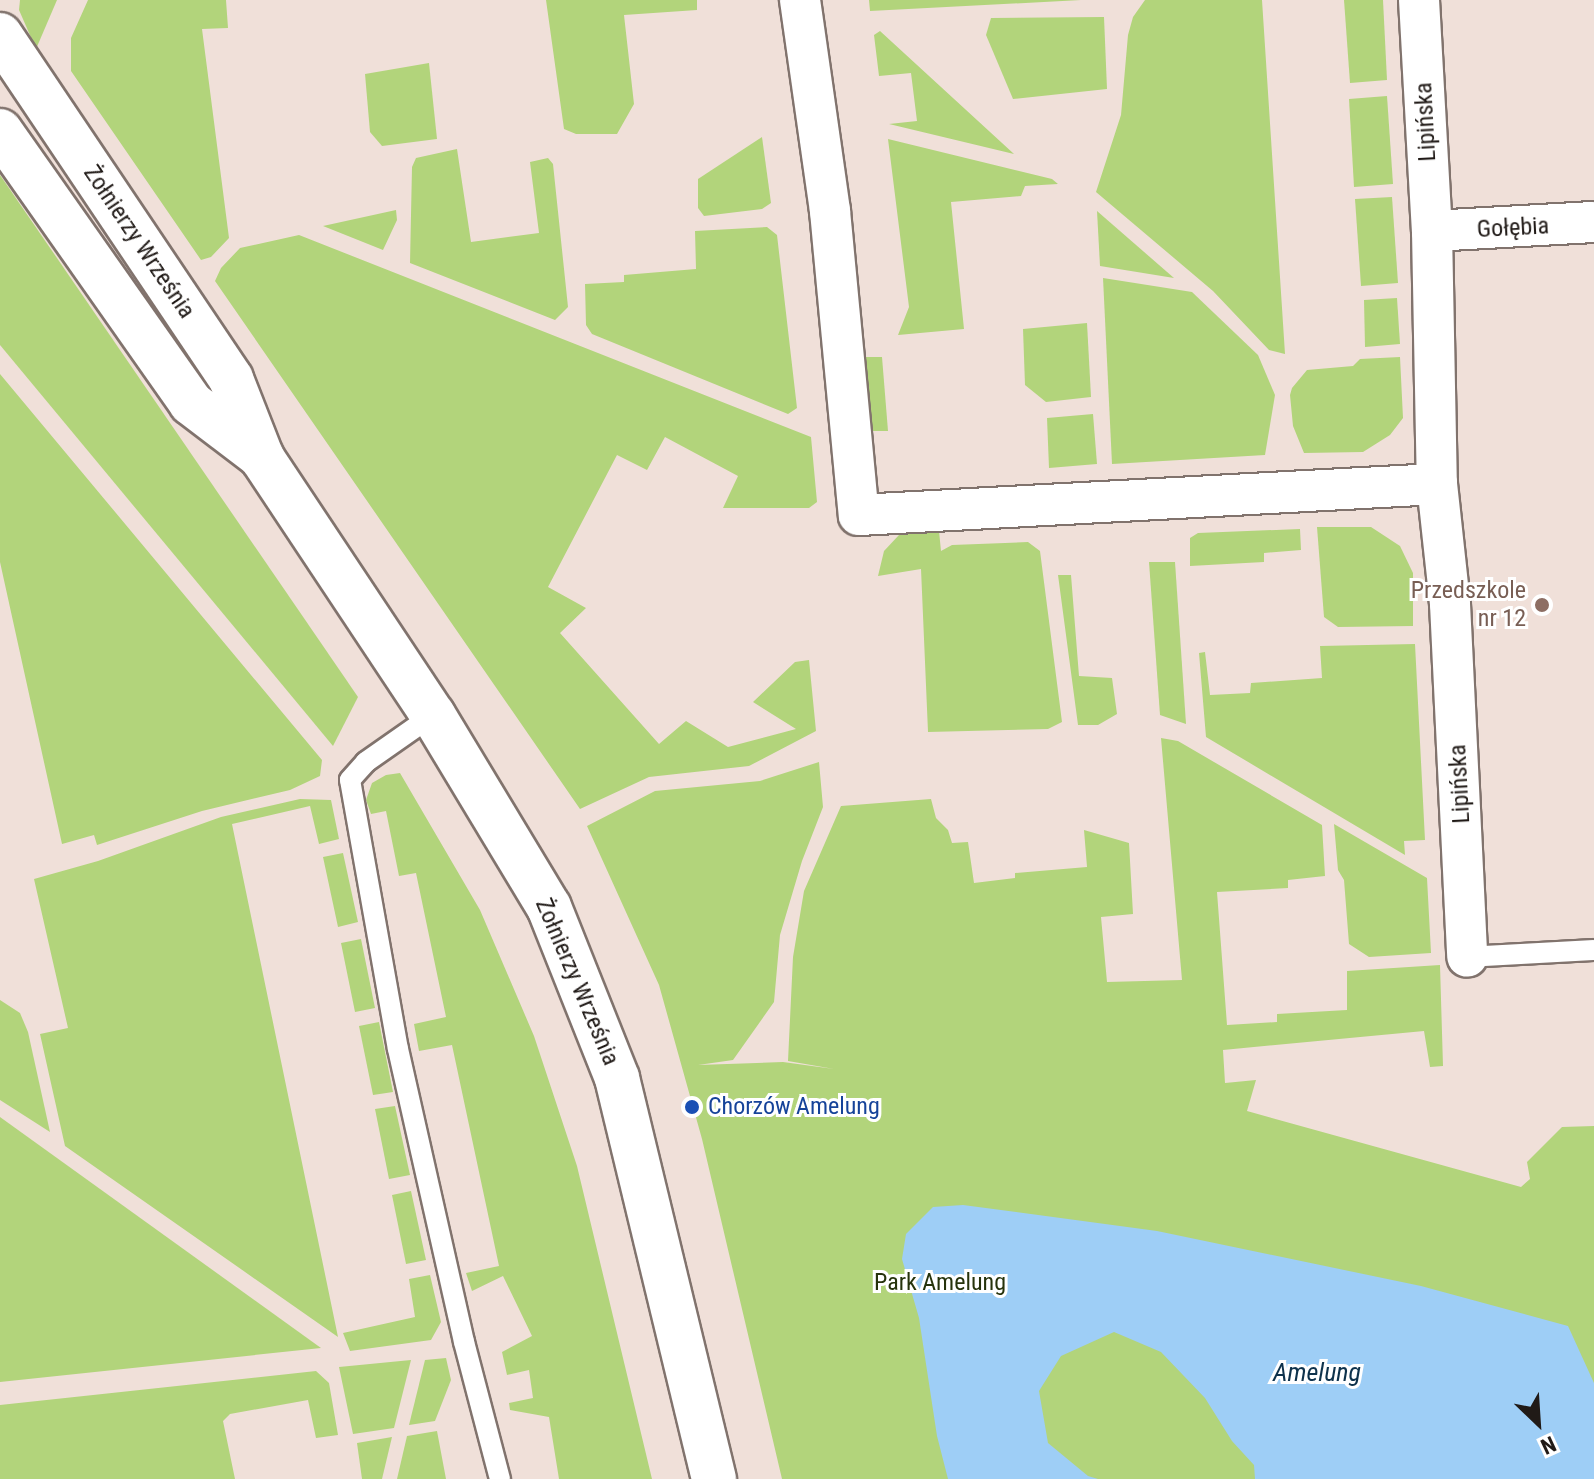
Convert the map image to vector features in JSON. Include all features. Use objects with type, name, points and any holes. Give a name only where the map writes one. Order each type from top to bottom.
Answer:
[{"type":"main road","name":"Żołnierzy Września","points":[[0,35],[231,379],[262,458],[433,715],[549,907],[617,1078],[714,1479]]},
{"type":"main road","name":"Żołnierzy Września","points":[[0,131],[191,403],[262,458]]},
{"type":"street","points":[[800,0],[830,211],[859,515],[1437,484]]},
{"type":"street","name":"Lipińska","points":[[1419,0],[1432,231],[1437,484],[1450,604],[1467,957]]},
{"type":"street","name":"Gołębia","points":[[1432,231],[1594,222]]},
{"type":"lane","points":[[433,715],[378,753],[350,780],[398,1049],[464,1342],[500,1479]]},
{"type":"lane","name":"Lipińska","points":[[1467,957],[1594,950]]},
{"type":"green space","points":[[20,0],[57,0],[36,49],[19,10]]},
{"type":"green space","points":[[88,0],[226,0],[228,28],[202,29],[229,238],[211,257],[201,260],[71,71],[71,38]]},
{"type":"green space","points":[[546,0],[697,0],[697,10],[624,15],[634,104],[617,134],[576,134],[564,129]]},
{"type":"green space","points":[[869,0],[1081,0],[870,11]]},
{"type":"green space","points":[[1145,0],[1262,0],[1285,354],[1269,350],[1213,291],[1096,192],[1121,115],[1128,35],[1133,17]]},
{"type":"green space","points":[[1344,0],[1383,0],[1387,80],[1350,83]]},
{"type":"green space","points":[[1104,17],[1107,89],[1013,99],[986,35],[991,18]]},
{"type":"green space","points":[[880,31],[1014,154],[889,124],[917,121],[911,73],[879,76],[874,35]]},
{"type":"green space","points":[[429,63],[437,139],[382,146],[370,132],[365,74]]},
{"type":"green space","points":[[1387,96],[1393,184],[1354,187],[1349,99]]},
{"type":"green space","points":[[762,137],[771,203],[762,209],[704,216],[698,208],[698,179]]},
{"type":"green space","points":[[888,139],[1052,179],[1058,184],[1025,186],[1021,196],[951,202],[964,329],[898,335],[909,307]]},
{"type":"green space","points":[[457,149],[471,242],[539,233],[530,162],[548,158],[553,164],[568,307],[555,320],[410,263],[412,167],[416,158]]},
{"type":"green space","points":[[0,175],[358,697],[333,746],[0,345]]},
{"type":"green space","points":[[1392,197],[1398,283],[1361,286],[1355,199]]},
{"type":"green space","points":[[396,210],[397,220],[383,250],[323,226]]},
{"type":"green space","points":[[1097,211],[1174,278],[1100,266]]},
{"type":"green space","points":[[767,227],[777,235],[797,408],[788,414],[592,334],[586,325],[585,284],[624,282],[624,275],[696,269],[695,231]]},
{"type":"green space","points":[[299,235],[811,437],[817,502],[809,508],[723,508],[738,476],[665,437],[647,470],[617,455],[548,587],[586,608],[560,633],[659,744],[686,721],[728,747],[796,729],[753,702],[795,662],[809,660],[816,731],[749,766],[649,777],[580,809],[215,281],[221,268],[240,248]]},
{"type":"green space","points":[[1103,278],[1192,292],[1258,355],[1275,395],[1265,455],[1112,464]]},
{"type":"green space","points":[[1397,298],[1400,344],[1365,347],[1364,300]]},
{"type":"green space","points":[[1087,323],[1091,397],[1046,402],[1025,385],[1023,329]]},
{"type":"green space","points":[[864,357],[882,357],[888,431],[870,431]]},
{"type":"green space","points":[[1400,357],[1403,418],[1390,435],[1363,452],[1304,453],[1293,426],[1290,395],[1307,370],[1353,366],[1360,359]]},
{"type":"green space","points":[[0,374],[322,760],[320,776],[290,790],[202,811],[97,845],[94,835],[62,844],[0,562]]},
{"type":"green space","points":[[1093,414],[1097,464],[1049,468],[1047,418]]},
{"type":"green space","points":[[1317,527],[1371,527],[1400,546],[1413,573],[1413,626],[1338,627],[1324,617]]},
{"type":"green space","points":[[1300,529],[1301,550],[1264,553],[1264,562],[1190,566],[1190,538],[1198,533]]},
{"type":"green space","points":[[939,531],[941,551],[952,545],[1028,542],[1040,551],[1062,722],[1048,729],[928,732],[921,569],[878,576],[884,551],[899,535]]},
{"type":"green space","points":[[1149,562],[1175,562],[1186,724],[1160,715]]},
{"type":"green space","points":[[1058,575],[1071,575],[1079,676],[1112,678],[1117,714],[1098,725],[1078,725]]},
{"type":"green space","points":[[1415,644],[1425,840],[1404,841],[1405,855],[1206,737],[1199,653],[1205,652],[1210,695],[1250,693],[1251,683],[1322,678],[1320,646]]},
{"type":"green space","name":"Park Amelung","points":[[1161,738],[1178,741],[1322,825],[1325,876],[1288,880],[1288,888],[1217,892],[1227,1025],[1277,1022],[1277,1014],[1347,1010],[1347,971],[1440,965],[1443,1066],[1430,1067],[1424,1031],[1223,1050],[1225,1083],[1256,1080],[1247,1111],[1521,1187],[1530,1179],[1527,1162],[1562,1127],[1594,1126],[1594,1479],[782,1479],[702,1139],[659,985],[587,826],[655,791],[760,781],[819,762],[823,807],[802,861],[780,935],[774,1002],[733,1060],[698,1065],[783,1062],[834,1069],[788,1061],[793,957],[804,891],[841,806],[931,799],[936,818],[948,830],[952,843],[968,842],[974,883],[1015,878],[1015,873],[1087,867],[1084,830],[1129,843],[1133,914],[1101,917],[1107,982],[1182,980]]},
{"type":"green space","points":[[400,773],[480,910],[534,1036],[577,1166],[652,1479],[559,1479],[549,1417],[510,1410],[509,1403],[533,1398],[529,1370],[507,1375],[502,1352],[532,1336],[503,1276],[472,1291],[466,1273],[499,1266],[452,1045],[419,1051],[414,1024],[446,1017],[416,873],[399,876],[386,811],[371,814],[366,800],[372,783],[386,775]]},
{"type":"green space","points":[[300,799],[331,800],[339,839],[319,844],[310,806],[232,824],[338,1337],[65,1146],[40,1034],[68,1028],[34,879],[98,861],[221,817]]},
{"type":"green space","points":[[1334,824],[1427,878],[1431,953],[1369,957],[1349,944],[1344,880],[1338,870]]},
{"type":"green space","points":[[343,853],[358,922],[338,927],[323,857]]},
{"type":"green space","points":[[361,939],[375,1008],[355,1012],[341,943]]},
{"type":"green space","points":[[0,1000],[20,1013],[28,1032],[50,1132],[0,1100]]},
{"type":"green space","points":[[379,1022],[393,1092],[373,1095],[359,1026]]},
{"type":"green space","points":[[395,1106],[410,1175],[389,1179],[375,1109]]},
{"type":"green space","points":[[0,1117],[321,1348],[0,1382]]},
{"type":"green space","points":[[411,1191],[426,1260],[406,1264],[392,1195]]},
{"type":"green space","points":[[430,1275],[441,1322],[431,1340],[350,1351],[343,1333],[415,1317],[409,1279]]},
{"type":"green space","points":[[446,1358],[451,1380],[435,1421],[409,1425],[425,1360]]},
{"type":"green space","points":[[411,1360],[394,1428],[353,1434],[339,1367]]},
{"type":"green space","points":[[316,1371],[329,1383],[338,1435],[316,1438],[308,1400],[230,1414],[223,1421],[235,1479],[0,1479],[0,1405]]},
{"type":"green space","points":[[437,1431],[446,1479],[397,1479],[407,1436]]},
{"type":"green space","points":[[392,1437],[382,1479],[362,1479],[357,1443]]},
{"type":"water","name":"Amelung","points":[[963,1205],[1157,1231],[1421,1286],[1568,1326],[1594,1383],[1594,1479],[1255,1479],[1254,1465],[1232,1441],[1205,1398],[1161,1352],[1114,1332],[1061,1356],[1039,1391],[1048,1443],[1088,1476],[1098,1479],[948,1479],[937,1436],[919,1318],[902,1259],[906,1234],[933,1207]]},
{"type":"place","name":"Przedszkole nr 12","points":[[1542,605]]},
{"type":"place","name":"Chorzów Amelung","points":[[692,1107]]}]
